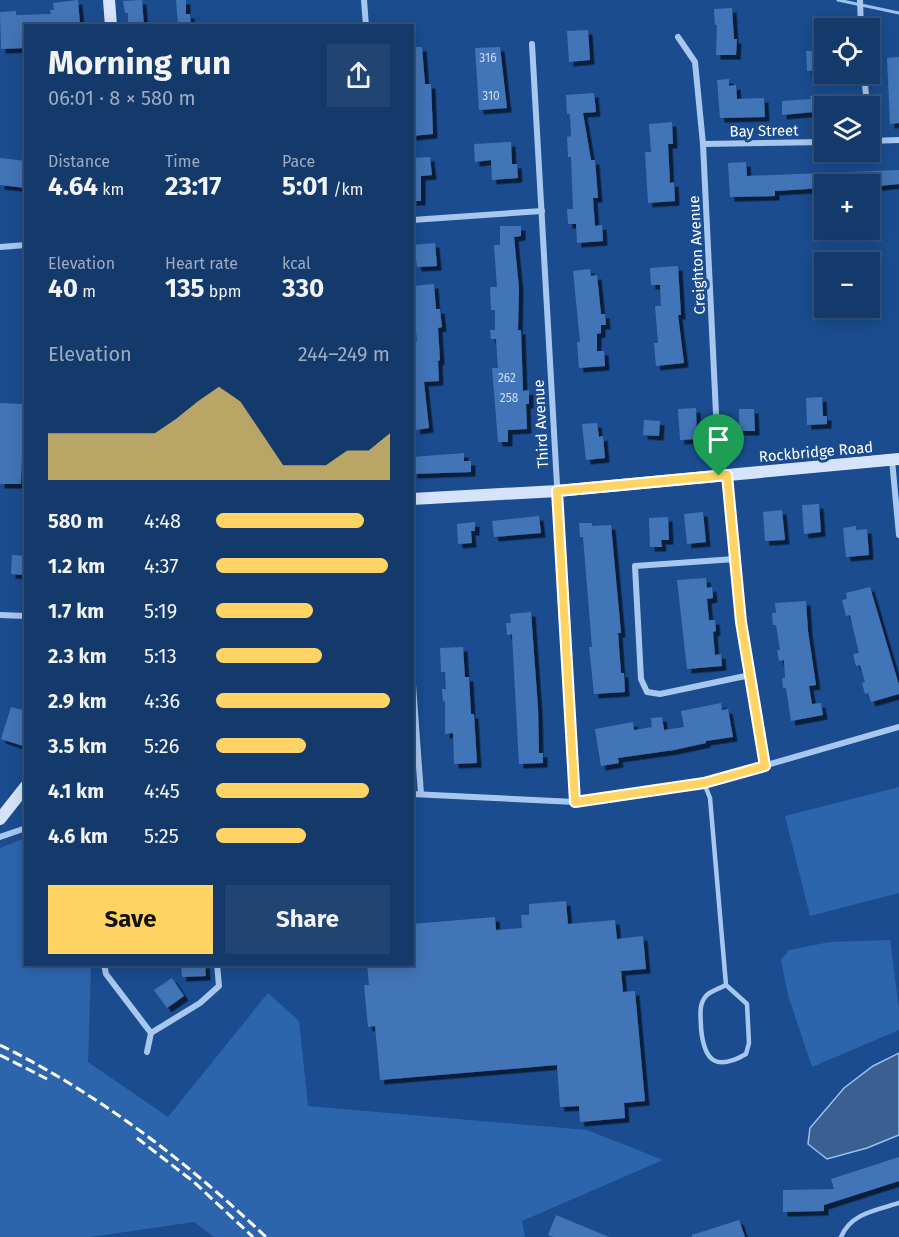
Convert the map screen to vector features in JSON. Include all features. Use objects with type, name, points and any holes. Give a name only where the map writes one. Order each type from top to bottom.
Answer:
[{"type":"street","points":[[109,0],[111,24]]},
{"type":"street","points":[[364,0],[366,24]]},
{"type":"street","points":[[860,0],[861,18]]},
{"type":"street","name":"Creighton Avenue","points":[[678,38],[695,62],[704,144],[723,475],[741,622],[765,766]]},
{"type":"street","name":"Third Avenue","points":[[532,44],[575,802]]},
{"type":"street","points":[[880,141],[899,140]]},
{"type":"street","name":"Bay Street","points":[[704,144],[814,142]]},
{"type":"street","points":[[414,220],[542,211]]},
{"type":"street","points":[[0,247],[24,245]]},
{"type":"street","points":[[895,459],[899,535]]},
{"type":"street","name":"Rockbridge Road","points":[[414,499],[557,491],[895,459]]},
{"type":"street","points":[[735,559],[635,566],[641,680],[647,692],[660,694],[750,675]]},
{"type":"street","points":[[0,615],[24,616]]},
{"type":"street","points":[[414,698],[421,794]]},
{"type":"street","points":[[414,794],[575,802],[704,783],[899,727]]},
{"type":"street","points":[[0,819],[24,789]]},
{"type":"street","points":[[0,837],[24,829]]},
{"type":"street","points":[[104,966],[106,974],[151,1033]]},
{"type":"street","points":[[147,1052],[151,1033],[200,1003],[219,986],[217,966]]},
{"type":"lane","points":[[704,783],[710,798],[726,985],[747,1004],[749,1043],[746,1054],[732,1062],[721,1063],[710,1058],[703,1046],[700,1009],[706,995],[726,985]]},
{"type":"lane","points":[[841,1237],[854,1218],[899,1203]]},
{"type":"shaded area","points":[[899,787],[899,893],[810,916],[785,816]]},
{"type":"shaded area","points":[[24,838],[24,966],[91,966],[88,1062],[168,1117],[268,993],[299,1021],[308,1106],[587,1130],[663,1160],[522,1221],[525,1237],[214,1237],[194,1222],[90,1237],[0,1237],[0,848]]},
{"type":"shaded area","points":[[890,940],[899,1009],[899,1030],[812,1067],[788,995],[781,960],[789,950],[830,942]]},
{"type":"shaded area","points":[[899,1053],[899,1135],[867,1148],[827,1159],[808,1144],[810,1128],[844,1088],[873,1066]]},
{"type":"building","points":[[78,0],[80,24],[24,24],[24,48],[1,49],[0,12],[16,11],[16,15],[51,14],[50,10],[54,10],[53,3]]},
{"type":"building","points":[[142,0],[144,24],[128,24],[128,13],[125,13],[123,1]]},
{"type":"building","points":[[176,0],[186,0],[186,14],[190,14],[191,24],[178,24]]},
{"type":"building","points":[[732,8],[734,39],[737,39],[736,55],[716,55],[717,25],[715,25],[714,9]]},
{"type":"building","points":[[812,19],[814,19],[814,51]]},
{"type":"building","points":[[588,30],[590,60],[569,62],[567,31]]},
{"type":"building","points":[[414,47],[422,47],[425,84],[431,84],[433,134],[414,136]]},
{"type":"building","points":[[500,47],[507,108],[479,110],[475,48]]},
{"type":"building","points":[[806,51],[814,51],[814,71],[807,71]]},
{"type":"building","points":[[899,57],[899,123],[890,124],[887,58]]},
{"type":"building","points":[[729,79],[729,86],[736,85],[737,99],[764,98],[765,117],[720,118],[717,80]]},
{"type":"building","points":[[594,93],[596,112],[583,113],[591,160],[595,160],[598,198],[593,198],[595,226],[602,225],[603,241],[577,243],[576,224],[568,224],[567,209],[573,209],[571,157],[568,157],[567,137],[571,136],[570,114],[567,114],[566,95]]},
{"type":"building","points":[[832,94],[832,96],[814,96],[814,112],[782,115],[782,101],[811,99],[810,96]]},
{"type":"building","points":[[672,122],[673,144],[668,144],[670,183],[674,182],[675,201],[648,203],[645,152],[651,152],[649,124]]},
{"type":"building","points":[[511,142],[512,164],[517,164],[518,178],[492,180],[491,160],[475,162],[474,144]]},
{"type":"building","points":[[430,157],[432,175],[421,176],[421,201],[414,201],[414,158]]},
{"type":"building","points":[[0,158],[24,161],[24,188],[0,185]]},
{"type":"building","points":[[746,162],[747,176],[899,170],[899,184],[880,186],[880,174],[814,174],[814,189],[775,191],[775,196],[730,197],[728,163]]},
{"type":"building","points":[[500,226],[521,226],[521,236],[514,237],[519,288],[518,330],[521,330],[523,391],[529,390],[529,404],[526,404],[527,429],[508,430],[508,442],[498,442],[492,368],[498,368],[496,339],[491,339],[490,330],[495,330],[495,310],[491,310],[490,287],[497,287],[494,245],[500,245]]},
{"type":"building","points":[[435,243],[437,266],[417,267],[416,259],[414,260],[414,245]]},
{"type":"building","points":[[678,266],[681,315],[678,315],[684,363],[656,366],[654,343],[658,343],[655,306],[661,306],[660,285],[651,285],[650,268]]},
{"type":"building","points":[[590,269],[591,276],[597,275],[601,314],[605,314],[606,325],[601,325],[601,333],[597,334],[597,351],[604,351],[605,366],[579,368],[577,342],[580,342],[573,271]]},
{"type":"building","points":[[434,284],[436,309],[440,309],[442,327],[438,328],[439,381],[424,382],[429,428],[416,430],[414,341],[417,341],[414,286]]},
{"type":"building","points":[[822,397],[823,416],[827,416],[827,424],[807,425],[806,398]]},
{"type":"building","points":[[0,403],[24,404],[21,484],[0,484]]},
{"type":"building","points":[[696,408],[697,439],[680,440],[678,409]]},
{"type":"building","points":[[739,409],[754,409],[755,431],[739,431]]},
{"type":"building","points":[[644,420],[660,421],[659,436],[643,435]]},
{"type":"building","points":[[597,423],[599,437],[603,436],[605,458],[586,460],[582,424]]},
{"type":"building","points":[[464,453],[464,461],[471,461],[471,472],[414,474],[414,457]]},
{"type":"building","points":[[819,504],[821,532],[804,534],[802,505]]},
{"type":"building","points":[[782,510],[785,540],[765,541],[763,512]]},
{"type":"building","points":[[703,512],[706,542],[687,544],[684,514]]},
{"type":"building","points":[[539,516],[541,533],[494,537],[492,521]]},
{"type":"building","points":[[668,517],[669,540],[661,540],[662,547],[650,547],[649,518]]},
{"type":"building","points":[[475,522],[475,531],[471,531],[472,543],[458,544],[457,524]]},
{"type":"building","points":[[579,523],[592,523],[592,526],[611,525],[621,633],[618,633],[621,673],[624,673],[625,692],[594,694],[583,537],[580,537]]},
{"type":"building","points":[[856,526],[856,530],[867,529],[869,555],[846,557],[843,528]]},
{"type":"building","points":[[12,555],[24,556],[24,575],[11,574]]},
{"type":"building","points":[[706,578],[707,588],[712,587],[713,598],[707,599],[709,620],[715,620],[716,631],[713,632],[715,655],[721,654],[722,666],[687,669],[677,580]]},
{"type":"building","points":[[870,587],[899,685],[899,694],[871,702],[868,693],[865,694],[862,683],[865,682],[860,665],[856,666],[853,654],[859,653],[850,615],[846,616],[842,600],[847,599],[846,593]]},
{"type":"building","points":[[806,601],[816,685],[809,686],[812,704],[821,703],[823,715],[791,721],[786,688],[783,688],[784,660],[779,661],[777,650],[780,650],[772,613],[776,613],[775,603]]},
{"type":"building","points":[[531,612],[539,753],[543,753],[543,763],[519,764],[512,634],[507,635],[506,623],[511,623],[510,614]]},
{"type":"building","points":[[463,647],[465,677],[469,677],[471,714],[474,714],[477,763],[454,764],[453,733],[445,734],[445,701],[443,702],[442,689],[446,689],[445,672],[441,672],[440,648]]},
{"type":"building","points":[[721,703],[722,710],[728,709],[733,737],[706,741],[706,743],[674,750],[618,758],[619,763],[601,766],[595,729],[633,722],[634,730],[652,727],[651,718],[662,717],[664,730],[684,727],[681,711]]},
{"type":"building","points":[[11,707],[24,710],[24,746],[1,739]]},
{"type":"building","points":[[566,901],[568,924],[615,920],[617,939],[643,936],[646,969],[621,971],[623,992],[635,991],[645,1101],[624,1103],[625,1118],[580,1122],[579,1106],[560,1107],[557,1065],[380,1080],[375,1026],[368,1027],[364,985],[369,985],[367,966],[414,966],[414,924],[495,917],[496,930],[522,928],[521,915],[529,915],[529,904]]},
{"type":"building","points":[[181,966],[205,966],[206,976],[182,977]]},
{"type":"building","points":[[172,978],[184,996],[167,1008],[154,990]]},
{"type":"building","points":[[899,1157],[899,1181],[824,1205],[824,1211],[783,1212],[783,1190],[834,1189],[831,1179]]},
{"type":"building","points":[[556,1215],[609,1237],[553,1237],[548,1235]]},
{"type":"building","points":[[739,1220],[745,1237],[692,1237],[692,1235]]},
{"type":"waterway","points":[[838,0],[899,13]]},
{"type":"railway","points":[[0,1045],[37,1064],[107,1107],[205,1182],[266,1237]]},
{"type":"railway","points":[[0,1055],[47,1079]]},
{"type":"railway","points":[[137,1138],[194,1182],[253,1237]]},
{"type":"route","points":[[727,475],[741,622],[765,766],[704,783],[575,802],[557,491],[719,476],[727,475]]}]
